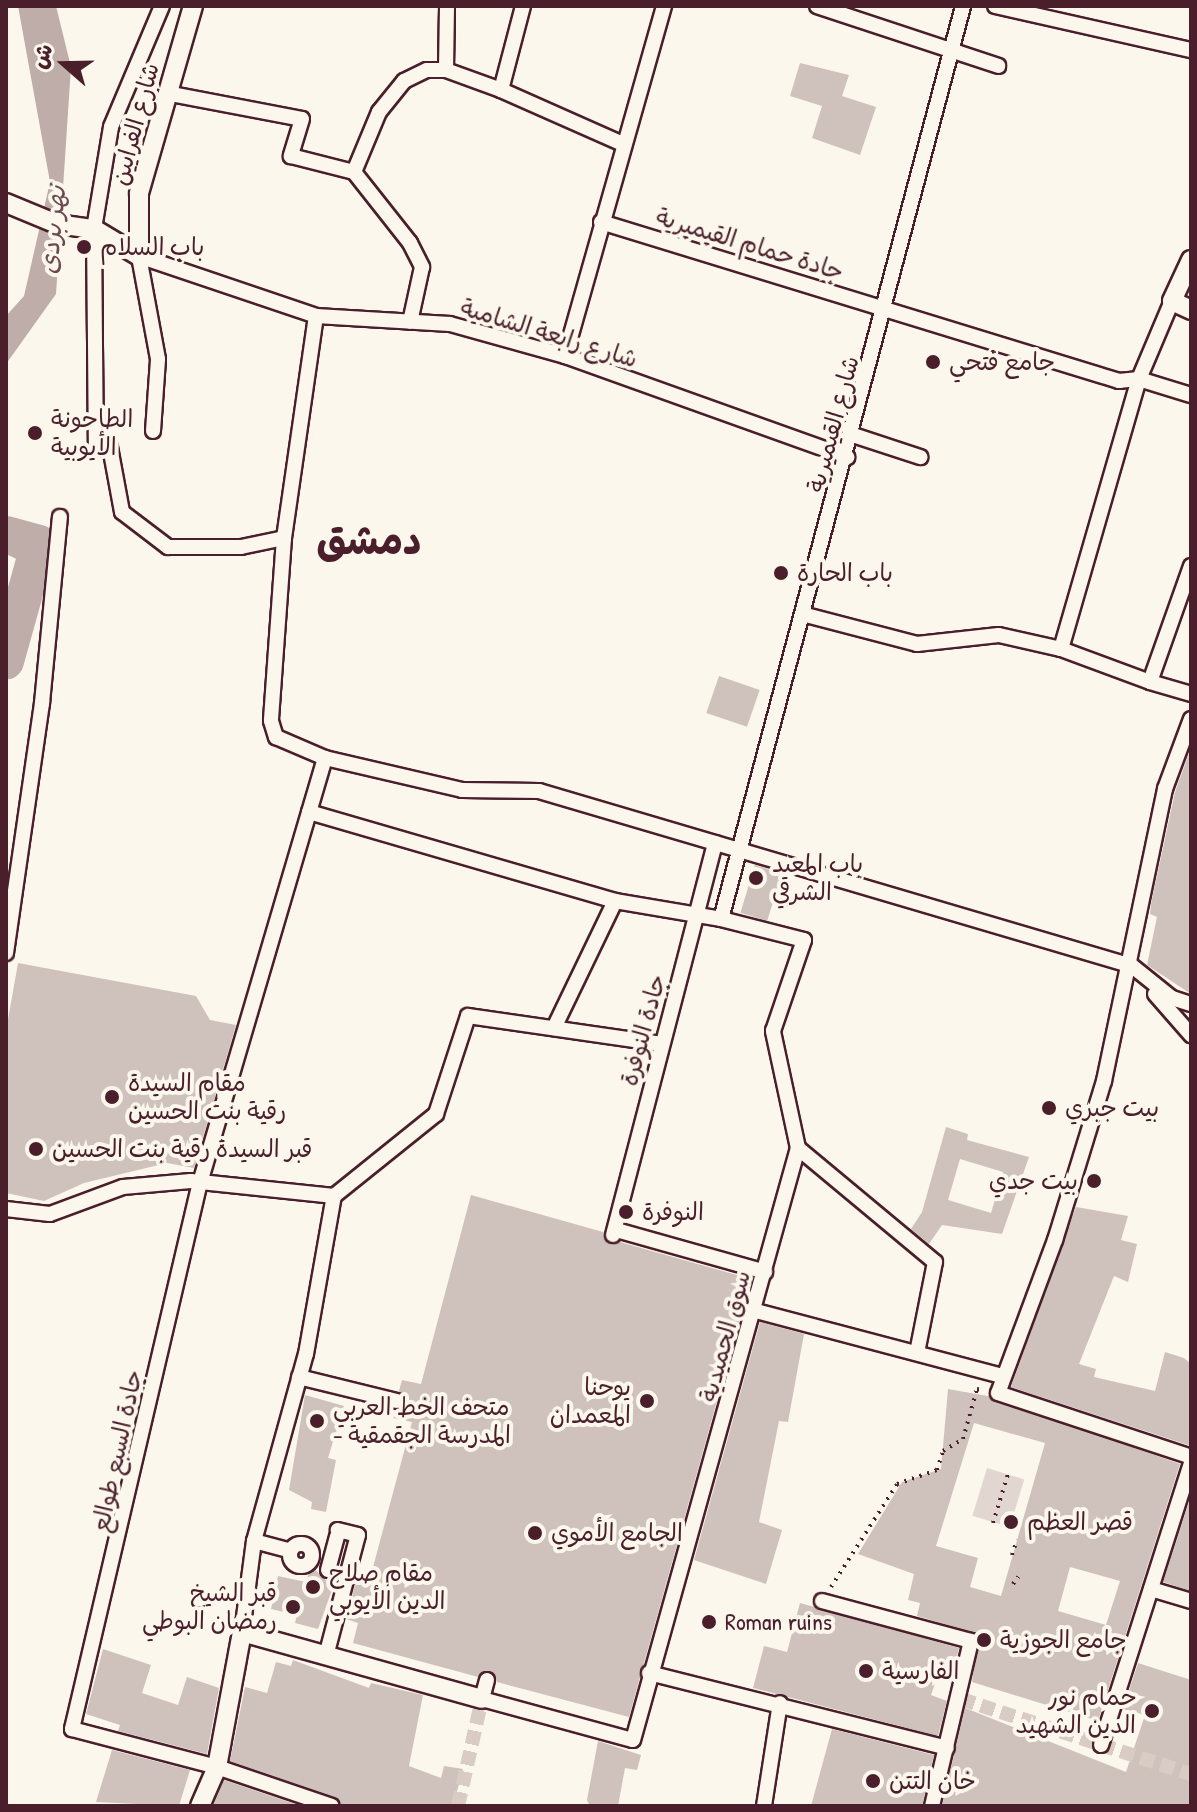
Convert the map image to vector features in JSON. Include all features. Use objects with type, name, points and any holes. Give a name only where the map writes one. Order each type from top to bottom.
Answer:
[{"type":"street","points":[[162,6],[111,127],[94,229],[96,448],[110,447],[122,512],[168,547],[241,547],[284,538]]},
{"type":"street","name":"شارع الفرايين","points":[[139,256],[139,193],[193,6]]},
{"type":"street","points":[[446,70],[447,6]]},
{"type":"street","points":[[501,90],[523,6]]},
{"type":"street","points":[[565,356],[664,6]]},
{"type":"street","points":[[817,6],[953,54],[998,66]]},
{"type":"street","name":"شارع القيميرية","points":[[741,852],[887,308],[963,6]]},
{"type":"street","points":[[995,6],[1191,50]]},
{"type":"street","points":[[354,172],[379,112],[404,81],[427,70],[446,70],[501,90],[623,144]]},
{"type":"street","points":[[166,93],[302,119],[291,156],[354,172],[375,193],[422,267],[410,322]]},
{"type":"street","points":[[6,203],[57,224],[94,229],[139,256],[158,359],[153,431]]},
{"type":"street","name":"جادة حمام القيميرية","points":[[601,222],[1119,381],[1139,379],[1191,395]]},
{"type":"street","name":"شارع رابعة الشامية","points":[[139,256],[316,316],[450,324],[565,356],[847,457]]},
{"type":"street","points":[[1061,649],[1139,379],[1191,260]]},
{"type":"street","points":[[1172,301],[1191,310]]},
{"type":"street","points":[[316,316],[284,538],[271,721],[276,737],[325,758],[462,790],[539,791],[1132,966],[1172,998],[1191,1004]]},
{"type":"street","points":[[853,435],[920,457]]},
{"type":"street","points":[[6,953],[42,703],[60,517]]},
{"type":"street","points":[[1150,682],[1191,566]]},
{"type":"street","points":[[806,615],[917,644],[999,635],[1061,649],[1191,694]]},
{"type":"street","points":[[1191,719],[1165,789],[1132,966],[1055,1240],[998,1393],[1191,1457]]},
{"type":"street","name":"جادة السبع طوالع","points":[[217,1767],[72,1729],[200,1182],[325,758]]},
{"type":"street","points":[[309,812],[615,901],[721,919],[741,852]]},
{"type":"street","name":"جادة النوفرة","points":[[715,843],[614,1232],[765,1272]]},
{"type":"street","points":[[554,1028],[615,901]]},
{"type":"street","name":"سوق الحميدية","points":[[482,1699],[633,1740],[756,1311],[798,1148],[773,1031],[804,940],[721,919]]},
{"type":"street","points":[[1132,966],[1191,1035]]},
{"type":"street","points":[[200,1806],[217,1767],[242,1632],[254,1541],[299,1377],[334,1196],[436,1114],[468,1016],[662,1044]]},
{"type":"street","points":[[798,1148],[935,1262],[917,1353]]},
{"type":"street","points":[[6,1209],[50,1214],[123,1187],[200,1182],[334,1196]]},
{"type":"street","points":[[756,1311],[1002,1376]]},
{"type":"street","points":[[299,1377],[397,1401]]},
{"type":"street","points":[[1101,1745],[1191,1463]]},
{"type":"street","points":[[254,1541],[291,1551],[298,1565],[312,1557],[329,1566],[338,1533],[358,1535],[326,1656]]},
{"type":"street","points":[[1151,1589],[1191,1601]]},
{"type":"street","points":[[822,1601],[971,1641],[932,1806]]},
{"type":"street","points":[[242,1632],[482,1699],[487,1680]]},
{"type":"street","points":[[650,1673],[780,1703],[947,1748]]},
{"type":"street","points":[[764,1806],[780,1703]]},
{"type":"street","points":[[217,1767],[332,1806]]},
{"type":"path","points":[[822,1601],[897,1484],[937,1470],[943,1451],[963,1439],[977,1389],[998,1393]]},
{"type":"path","points":[[993,1523],[1008,1474]]},
{"type":"path","points":[[1012,1555],[1017,1540]]},
{"type":"path","points":[[1013,1584],[1018,1577]]},
{"type":"shaded area","points":[[987,1468],[1024,1479],[1010,1527],[972,1516]]},
{"type":"water","points":[[18,6],[56,6],[71,67],[56,294],[6,364],[6,316],[24,296],[50,182]]},
{"type":"water","points":[[6,521],[35,524],[39,543],[30,582],[23,562],[6,554]]},
{"type":"building","points":[[800,63],[849,75],[842,96],[876,107],[860,155],[812,138],[822,106],[790,96]]},
{"type":"building","points":[[719,676],[760,690],[747,727],[706,713]]},
{"type":"building","points":[[1191,748],[1191,994],[1147,965],[1157,917],[1150,914],[1151,904],[1175,792]]},
{"type":"building","points":[[755,865],[782,873],[767,921],[740,913]]},
{"type":"building","name":"مقام السيدة رقية بنت الحسين","points":[[18,963],[196,996],[210,1020],[236,1025],[194,1168],[167,1163],[84,1183],[44,1201],[6,1193],[6,1031]]},
{"type":"building","points":[[946,1127],[968,1134],[967,1140],[1029,1157],[1002,1234],[942,1225],[929,1244],[911,1229],[922,1212]],"holes":[[[960,1159],[1003,1172],[991,1213],[948,1200]]]},
{"type":"building","name":"الجامع الأموي","points":[[471,1195],[603,1232],[610,1244],[620,1242],[751,1279],[629,1717],[497,1682],[490,1671],[478,1677],[353,1643],[358,1623],[346,1619],[357,1578],[369,1582],[412,1422],[393,1418],[407,1403],[399,1391],[402,1380],[421,1384]]},
{"type":"building","points":[[1076,1207],[1128,1216],[1121,1240],[1137,1244],[1128,1282],[1114,1276],[1079,1364],[1096,1369],[1094,1377],[1155,1391],[1165,1352],[1184,1358],[1191,1364],[1191,1446],[1011,1387]]},
{"type":"building","points":[[760,1322],[804,1334],[788,1422],[779,1421],[759,1522],[782,1530],[766,1584],[694,1560]]},
{"type":"building","points":[[948,1389],[988,1396],[1180,1464],[1098,1721],[972,1682],[978,1634],[917,1616],[920,1603],[908,1600],[914,1574],[858,1554],[902,1482],[941,1469]],"holes":[[[974,1423],[1045,1443],[1001,1596],[970,1587],[978,1558],[936,1546]],[[1070,1567],[1120,1581],[1106,1625],[1058,1611]]]},
{"type":"building","points":[[305,1395],[344,1406],[328,1458],[336,1460],[326,1512],[311,1509],[312,1502],[289,1490]]},
{"type":"building","points":[[1191,1496],[1191,1591],[1163,1582]]},
{"type":"building","points":[[311,1566],[326,1580],[338,1573],[318,1629],[295,1623],[297,1615],[271,1609],[278,1576],[306,1582]]},
{"type":"building","name":"الفارسية","points":[[800,1603],[959,1648],[952,1676],[939,1672],[931,1695],[947,1701],[938,1736],[753,1688],[764,1646],[787,1652]]},
{"type":"building","points":[[103,1649],[151,1665],[142,1693],[178,1705],[187,1677],[219,1688],[207,1754],[118,1731],[120,1725],[86,1714]]},
{"type":"building","points":[[293,1660],[369,1688],[371,1683],[423,1695],[409,1766],[441,1778],[444,1766],[463,1769],[453,1806],[342,1806],[335,1797],[230,1761],[245,1687],[267,1693],[276,1662],[291,1666]]},
{"type":"building","points":[[1138,1663],[1191,1680],[1191,1806],[942,1806],[965,1708],[1126,1772],[1145,1715],[1123,1709]]},
{"type":"building","name":"خان التتن","points":[[832,1729],[934,1755],[922,1806],[811,1806]]},
{"type":"building","points":[[598,1741],[641,1755],[637,1770],[625,1768],[618,1806],[590,1806],[587,1800]]},
{"type":"building","points":[[112,1750],[190,1770],[179,1806],[96,1802]]},
{"type":"building","points":[[224,1780],[301,1806],[213,1806]]},
{"type":"waterway","name":"نهر بردى","points":[[6,534],[39,543],[6,661]]},
{"type":"tunnel","points":[[458,1806],[482,1699]]},
{"type":"tunnel","points":[[961,1699],[1191,1774]]},
{"type":"place","name":"باب السلام","points":[[84,247]]},
{"type":"place","name":"جامع فتحي","points":[[933,362]]},
{"type":"place","name":"الطاحونة الأيوبية","points":[[35,433]]},
{"type":"place","name":"باب الحارة","points":[[781,573]]},
{"type":"place","name":"باب المعبد الشرقي","points":[[756,878]]},
{"type":"place","name":"مقام السيدة رقية بنت الحسين","points":[[112,1097]]},
{"type":"place","name":"بيت جبري","points":[[1049,1108]]},
{"type":"place","name":"قبر السيدة رقية بنت الحسين","points":[[36,1149]]},
{"type":"place","name":"بيت جدي","points":[[1094,1181]]},
{"type":"place","name":"النوفرة","points":[[626,1212]]},
{"type":"place","name":"يوحنا المعمدان","points":[[647,1401]]},
{"type":"place","name":"متحف الخط العربي - المدرسة الجقمقية","points":[[317,1421]]},
{"type":"place","name":"قصر العظم","points":[[1011,1522]]},
{"type":"place","name":"الجامع الأموي","points":[[535,1533]]},
{"type":"place","name":"مقام صلاح الدين الأيوبي","points":[[313,1587]]},
{"type":"place","name":"قبر الشيخ رمضان البوطي","points":[[293,1607]]},
{"type":"place","name":"Roman ruins","points":[[709,1622]]},
{"type":"place","name":"جامع الجوزية","points":[[984,1640]]},
{"type":"place","name":"الفارسية","points":[[866,1671]]},
{"type":"place","name":"حمام نور الدين الشهيد","points":[[1152,1711]]},
{"type":"place","name":"خان التتن","points":[[873,1781]]},
{"type":"district","name":"دمشق","points":[[369,539]]}]
